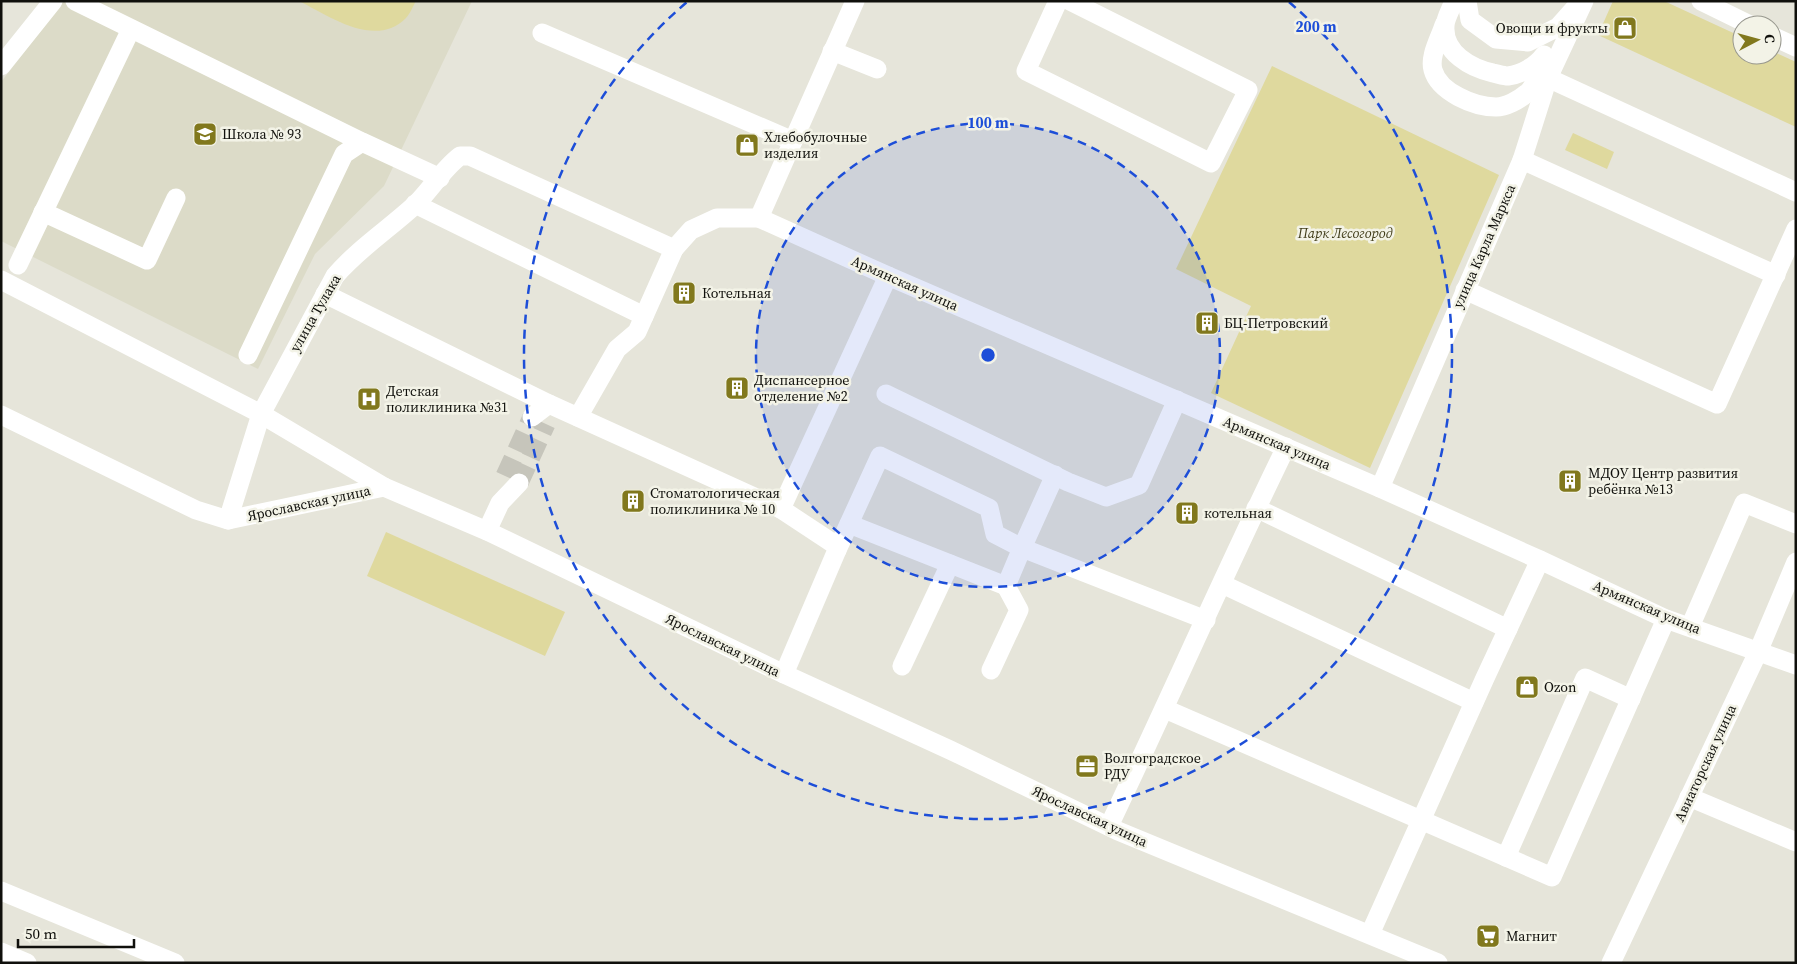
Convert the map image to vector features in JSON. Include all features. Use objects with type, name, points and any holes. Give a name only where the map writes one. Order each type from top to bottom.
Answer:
[{"type":"street","points":[[1,66],[53,1]]},
{"type":"street","points":[[75,1],[362,142],[440,178]]},
{"type":"street","points":[[578,417],[617,349],[637,332],[674,249],[691,230],[717,218],[759,218],[855,1]]},
{"type":"street","points":[[1058,1],[1026,71],[1211,163],[1248,90],[1070,1]]},
{"type":"street","points":[[1454,1],[1433,55],[1432,68],[1438,81],[1448,91],[1460,98],[1486,106],[1497,107],[1510,103],[1529,92],[1558,27]]},
{"type":"street","points":[[1467,1],[1470,20],[1496,39],[1528,42],[1558,27],[1582,1]]},
{"type":"street","name":"улица Карла Маркса","points":[[1380,488],[1522,160],[1548,78],[1582,1]]},
{"type":"street","points":[[1701,1],[1732,16]]},
{"type":"street","points":[[1444,25],[1447,40],[1460,59],[1474,67],[1507,76],[1524,71],[1538,63],[1550,47]]},
{"type":"street","points":[[18,265],[131,29]]},
{"type":"street","points":[[542,33],[792,141]]},
{"type":"street","points":[[1782,41],[1796,47]]},
{"type":"street","points":[[832,51],[877,69]]},
{"type":"street","points":[[1548,78],[1796,192]]},
{"type":"street","points":[[248,355],[344,154],[362,142]]},
{"type":"street","name":"улица Тулака","points":[[228,520],[261,414],[335,276],[347,262],[416,204],[460,156],[470,156],[674,249]]},
{"type":"street","points":[[1522,160],[1776,275]]},
{"type":"street","points":[[43,212],[147,260],[176,198]]},
{"type":"street","points":[[416,204],[644,316]]},
{"type":"street","name":"Армянская улица","points":[[759,218],[888,276],[1380,488],[1666,619],[1796,665]]},
{"type":"street","points":[[1465,290],[1717,404],[1796,229]]},
{"type":"street","points":[[781,509],[888,276]]},
{"type":"street","points":[[1,280],[261,414],[384,487]]},
{"type":"street","points":[[325,294],[548,404],[781,509],[837,546],[837,550]]},
{"type":"street","points":[[886,394],[1068,482],[1106,497],[1139,485],[1177,400]]},
{"type":"street","points":[[539,421],[548,404]]},
{"type":"street","name":"Ярославская улица","points":[[1,415],[196,510],[228,520],[384,487],[487,531],[784,674],[1109,826],[1438,963]]},
{"type":"street","points":[[1109,826],[1286,447]]},
{"type":"street","points":[[784,674],[880,456],[989,508],[994,534],[1022,548],[1206,620]]},
{"type":"street","points":[[1006,586],[1055,475]]},
{"type":"street","points":[[487,531],[512,480]]},
{"type":"street","points":[[1693,620],[1744,503],[1796,524]]},
{"type":"street","points":[[1256,508],[1508,629]]},
{"type":"street","points":[[849,524],[1006,586],[1019,610],[991,670]]},
{"type":"street","points":[[1370,934],[1540,560]]},
{"type":"street","name":"Авиаторская улица","points":[[1611,963],[1758,652],[1796,562]]},
{"type":"street","points":[[902,666],[950,564]]},
{"type":"street","points":[[1222,584],[1474,702]]},
{"type":"street","points":[[1165,709],[1552,877],[1666,619]]},
{"type":"street","points":[[1506,857],[1585,678],[1631,699]]},
{"type":"street","points":[[1689,797],[1796,842]]},
{"type":"street","points":[[1,891],[175,963]]},
{"type":"street","points":[[1,952],[27,963]]},
{"type":"shaded area","name":"Школа № 93","points":[[64,1],[472,1],[384,186],[315,254],[258,369],[1,241],[1,82]]},
{"type":"green space","points":[[299,1],[416,1],[406,18],[394,27],[380,31],[352,27]]},
{"type":"green space","points":[[1613,1],[1664,1],[1732,32],[1732,65],[1782,65],[1782,56],[1796,62],[1796,127],[1598,35]]},
{"type":"green space","name":"Парк Лесогород","points":[[1272,66],[1499,175],[1370,468],[1211,393],[1251,306],[1176,269]]},
{"type":"green space","points":[[1573,133],[1614,152],[1607,169],[1565,150]]},
{"type":"green space","points":[[386,532],[565,612],[545,656],[367,576]]},
{"type":"tunnel","points":[[505,476],[532,417]]},
{"type":"tunnel","points":[[519,483],[546,424]]},
{"type":"place","name":"Овощи и фрукты","points":[[1625,28]]},
{"type":"place","name":"Школа № 93","points":[[205,134]]},
{"type":"place","name":"Хлебобулочные изделия","points":[[747,145]]},
{"type":"place","name":"Котельная","points":[[684,293]]},
{"type":"place","name":"БЦ-Петровский","points":[[1207,323]]},
{"type":"place","name":"Диспансерное отделение №2","points":[[737,388]]},
{"type":"place","name":"Детская поликлиника №31","points":[[369,399]]},
{"type":"place","name":"МДОУ Центр развития ребёнка №13","points":[[1570,481]]},
{"type":"place","name":"Стоматологическая поликлиника № 10","points":[[633,501]]},
{"type":"place","name":"котельная","points":[[1187,513]]},
{"type":"place","name":"Ozon","points":[[1527,687]]},
{"type":"place","name":"Волгоградское РДУ","points":[[1087,766]]},
{"type":"place","name":"Магнит","points":[[1488,936]]}]
